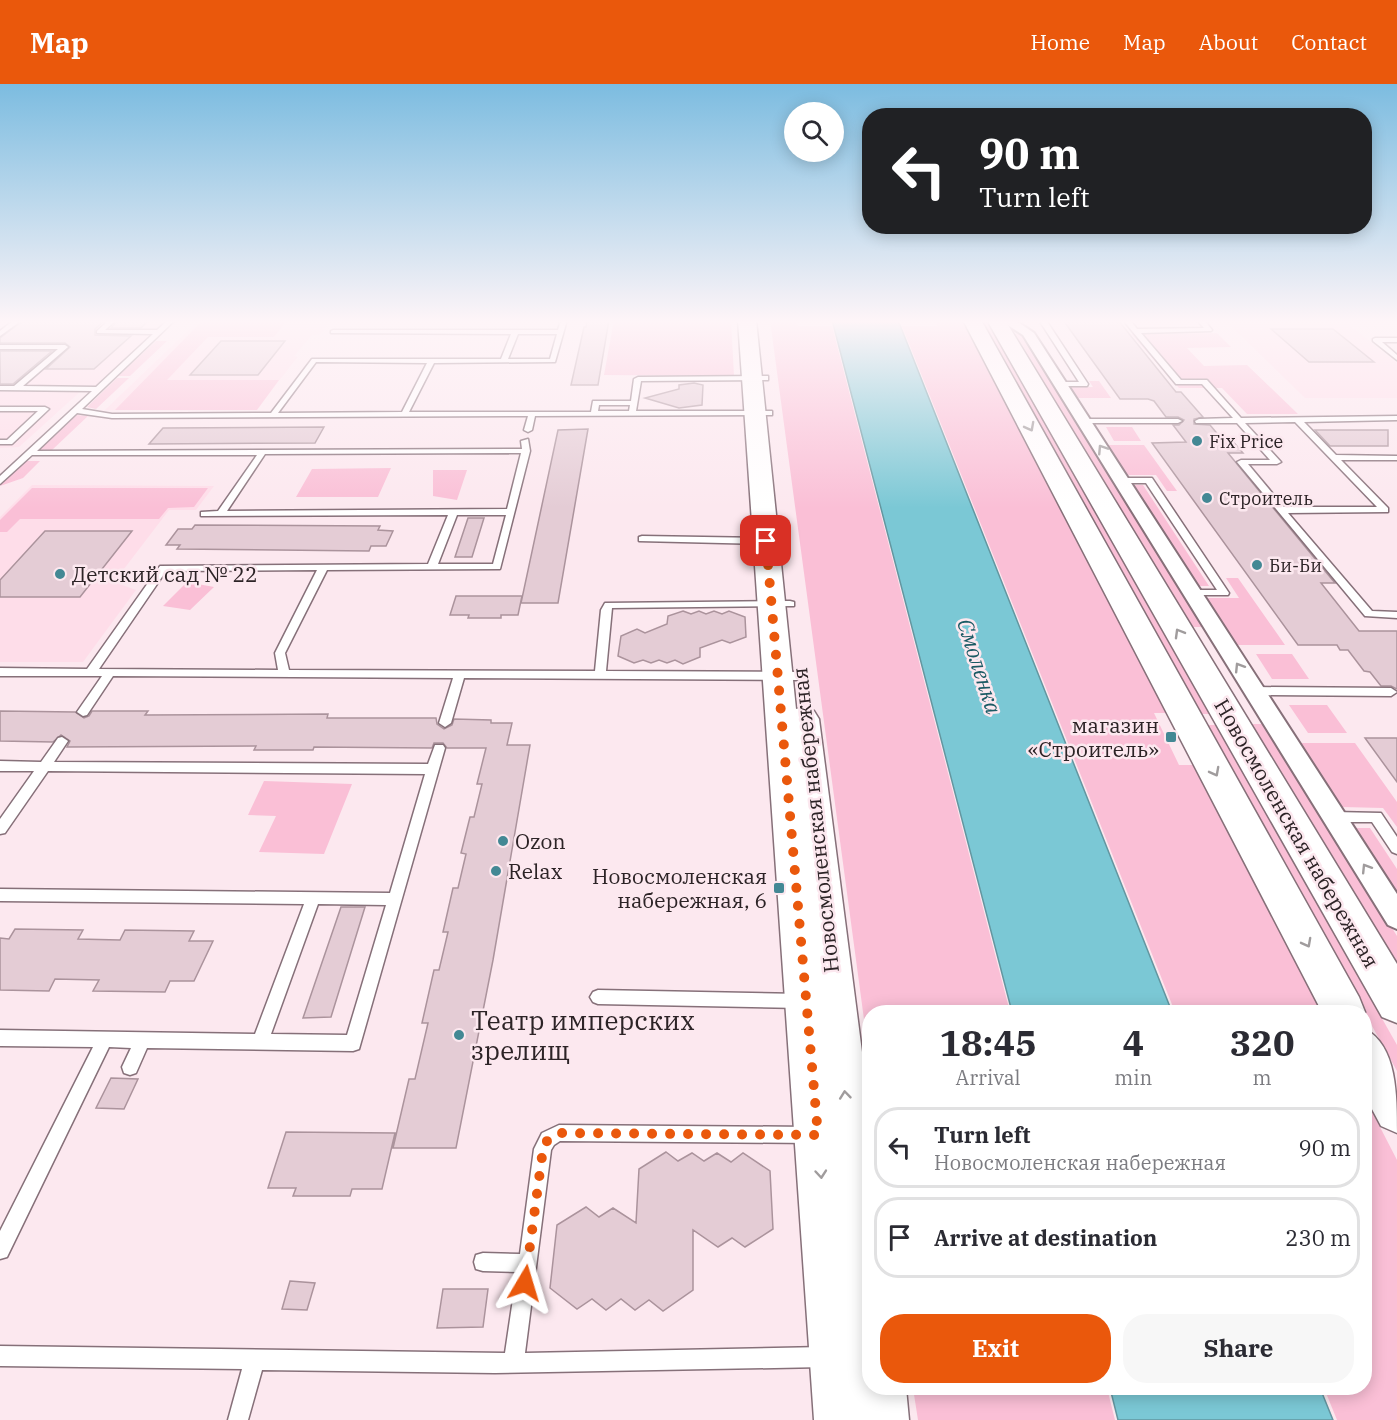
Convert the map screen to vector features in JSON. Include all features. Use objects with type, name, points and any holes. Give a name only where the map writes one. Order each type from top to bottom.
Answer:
[{"type":"street","name":"Новосмоленская набережная","points":[[758,382],[820,1002],[861,1367],[842,1420]]},
{"type":"street","name":"Новосмоленская набережная","points":[[760,382],[766,541],[781,604]]},
{"type":"street","name":"Новосмоленская набережная","points":[[1006,382],[1340,1005]]},
{"type":"street","name":"Новосмоленская набережная","points":[[1033,382],[1397,1003]]},
{"type":"street","points":[[1060,384],[1397,917]]},
{"type":"street","points":[[1372,1064],[1397,1110]]},
{"type":"street","name":"Новосмоленская набережная","points":[[834,1135],[862,1279]]},
{"type":"street","name":"Новосмоленская набережная","points":[[872,1395],[881,1420]]},
{"type":"lane","points":[[16,388],[23,382]]},
{"type":"lane","points":[[0,481],[106,382]]},
{"type":"lane","points":[[273,415],[297,382]]},
{"type":"lane","points":[[404,415],[421,382]]},
{"type":"lane","points":[[632,414],[637,382]]},
{"type":"lane","points":[[662,382],[760,396]]},
{"type":"lane","points":[[1060,384],[1084,384],[1083,382]]},
{"type":"lane","points":[[1204,382],[1276,462],[1241,462],[1370,614],[1397,615]]},
{"type":"lane","points":[[0,388],[99,389]]},
{"type":"lane","points":[[75,410],[112,416],[632,414],[760,396]]},
{"type":"lane","points":[[594,414],[596,403],[633,404]]},
{"type":"lane","points":[[0,409],[45,409],[9,442],[0,442]]},
{"type":"lane","points":[[528,430],[532,414]]},
{"type":"lane","points":[[1199,421],[1397,418]]},
{"type":"lane","points":[[1282,510],[1385,510],[1297,419]]},
{"type":"lane","points":[[1084,421],[1178,421]]},
{"type":"lane","points":[[90,673],[163,568],[497,567],[526,452],[525,441]]},
{"type":"lane","points":[[221,514],[263,452]]},
{"type":"lane","points":[[29,453],[526,452]]},
{"type":"lane","points":[[1335,457],[1397,458]]},
{"type":"lane","points":[[1121,480],[1149,480],[1224,593],[1191,592]]},
{"type":"lane","points":[[204,514],[511,512]]},
{"type":"lane","points":[[432,567],[453,513]]},
{"type":"lane","points":[[642,539],[766,541]]},
{"type":"lane","points":[[285,674],[280,653],[323,568]]},
{"type":"lane","points":[[600,675],[606,610],[609,605],[781,604]]},
{"type":"lane","points":[[0,672],[788,676]]},
{"type":"lane","points":[[83,712],[111,673]]},
{"type":"lane","points":[[445,723],[459,675]]},
{"type":"lane","points":[[1254,691],[1391,692]]},
{"type":"lane","points":[[0,829],[62,741]]},
{"type":"lane","points":[[0,1038],[353,1043],[439,748]]},
{"type":"lane","points":[[0,766],[432,769]]},
{"type":"lane","points":[[1334,817],[1376,817],[1397,848]]},
{"type":"lane","points":[[0,895],[395,899]]},
{"type":"lane","points":[[260,1042],[314,899]]},
{"type":"lane","points":[[598,997],[820,1002]]},
{"type":"lane","points":[[0,1250],[105,1039]]},
{"type":"lane","points":[[130,1067],[143,1040]]},
{"type":"lane","points":[[514,1362],[543,1149],[548,1139],[559,1133],[834,1135]]},
{"type":"lane","points":[[483,1262],[527,1263]]},
{"type":"lane","points":[[0,1356],[861,1367]]},
{"type":"lane","points":[[238,1420],[255,1360]]},
{"type":"shaded area","points":[[0,382],[102,382],[97,387],[0,387]]},
{"type":"shaded area","points":[[113,382],[124,382],[96,409],[87,407]]},
{"type":"shaded area","points":[[134,382],[278,382],[257,409],[105,410]]},
{"type":"shaded area","points":[[142,382],[277,382],[257,410],[115,410]]},
{"type":"shaded area","points":[[778,382],[847,382],[1008,1005],[862,1005]]},
{"type":"shaded area","points":[[924,382],[994,382],[1166,713],[1154,713],[1179,765],[1193,765],[1317,1005],[1172,1005]]},
{"type":"shaded area","points":[[1015,382],[1022,382],[1210,714],[1199,714]]},
{"type":"shaded area","points":[[1043,382],[1053,382],[1205,627],[1191,627]]},
{"type":"shaded area","points":[[1090,382],[1100,382],[1111,398],[1078,398],[1070,387],[1093,387]]},
{"type":"shaded area","points":[[1174,382],[1265,382],[1298,414],[1247,414],[1222,388],[1179,388]]},
{"type":"shaded area","points":[[1289,382],[1397,382],[1397,398],[1305,398]]},
{"type":"shaded area","points":[[0,390],[81,391],[19,447],[0,448]]},
{"type":"shaded area","points":[[76,415],[88,416],[51,451],[38,450]]},
{"type":"shaded area","points":[[1106,427],[1132,427],[1141,441],[1114,441]]},
{"type":"shaded area","points":[[1108,445],[1144,445],[1177,491],[1167,491],[1156,475],[1127,475]]},
{"type":"shaded area","points":[[25,461],[40,461],[23,478],[0,486]]},
{"type":"shaded area","points":[[391,468],[378,497],[296,497],[312,469]]},
{"type":"shaded area","points":[[433,470],[467,470],[457,500],[433,496]]},
{"type":"shaded area","name":"Детский сад № 22","points":[[32,485],[214,486],[196,510],[169,510],[114,582],[136,590],[83,662],[0,662],[0,517]]},
{"type":"shaded area","points":[[1134,485],[1143,485],[1209,586],[1198,586]]},
{"type":"shaded area","points":[[32,488],[208,488],[194,507],[168,508],[159,519],[20,519],[7,532],[0,532],[0,520]]},
{"type":"shaded area","points":[[1226,578],[1238,578],[1285,645],[1236,645],[1206,598],[1239,598]]},
{"type":"shaded area","points":[[187,582],[214,587],[190,610],[163,606]]},
{"type":"shaded area","points":[[1256,654],[1292,654],[1309,679],[1272,679]]},
{"type":"shaded area","points":[[1289,705],[1327,705],[1347,733],[1308,733]]},
{"type":"shaded area","points":[[1250,724],[1265,724],[1397,936],[1397,968]]},
{"type":"shaded area","points":[[1205,725],[1216,725],[1397,1045],[1397,1071],[1372,1026],[1372,1005],[1360,1005]]},
{"type":"shaded area","points":[[1300,743],[1355,743],[1397,802],[1397,827],[1383,808],[1342,807]]},
{"type":"shaded area","points":[[264,781],[352,784],[324,854],[259,852],[276,816],[248,815]]},
{"type":"shaded area","points":[[1356,828],[1370,828],[1397,869],[1397,892]]},
{"type":"shaded area","points":[[1372,1112],[1397,1160],[1397,1420],[1337,1420],[1327,1395],[1372,1395]]},
{"type":"shaded area","points":[[914,1395],[1109,1395],[1115,1420],[918,1420]]},
{"type":"water","name":"Смоленка","points":[[848,382],[923,382],[1169,1005],[1010,1005]]},
{"type":"water","points":[[1112,1395],[1323,1395],[1333,1420],[1118,1420]]},
{"type":"building","points":[[0,382],[15,382],[13,384]]},
{"type":"building","points":[[572,382],[598,382],[598,385],[571,385]]},
{"type":"building","points":[[1108,382],[1168,382],[1176,392],[1181,392],[1203,417],[1194,419],[1194,424],[1210,425],[1220,437],[1229,437],[1243,453],[1228,453],[1335,583],[1321,583],[1359,631],[1397,631],[1397,689],[1391,686],[1381,686],[1370,672],[1364,671],[1348,650],[1340,650],[1337,645],[1298,645],[1152,443],[1186,442],[1173,425],[1179,425],[1184,420],[1178,417],[1166,417],[1154,401],[1148,399],[1120,399]]},
{"type":"building","points":[[694,383],[703,385],[702,405],[679,408],[645,398],[679,389],[679,385]]},
{"type":"building","points":[[324,427],[315,443],[149,444],[163,428]]},
{"type":"building","points":[[588,429],[558,603],[521,603],[558,430]]},
{"type":"building","points":[[1315,430],[1388,430],[1388,446],[1330,446]]},
{"type":"building","points":[[468,518],[484,518],[472,557],[455,557]]},
{"type":"building","points":[[195,525],[380,526],[378,530],[393,531],[386,546],[371,546],[369,551],[177,549],[180,545],[166,545],[178,529],[192,529]]},
{"type":"building","points":[[45,531],[132,531],[80,597],[0,597],[0,580]]},
{"type":"building","points":[[456,596],[522,596],[518,615],[501,615],[501,618],[468,618],[469,615],[450,615]]},
{"type":"building","points":[[683,611],[691,614],[699,611],[706,614],[714,611],[722,614],[729,611],[745,617],[746,637],[730,643],[722,640],[700,648],[700,657],[683,664],[675,660],[667,663],[659,660],[651,663],[643,660],[634,663],[618,656],[621,636],[637,629],[645,633],[667,624],[668,616]]},
{"type":"building","points":[[0,711],[75,712],[84,718],[92,711],[148,711],[145,715],[328,714],[327,718],[436,718],[437,724],[444,729],[452,725],[454,719],[512,723],[507,745],[530,745],[493,960],[456,1148],[393,1148],[409,1079],[415,1079],[428,1023],[422,1023],[434,970],[439,970],[448,932],[443,932],[453,888],[458,888],[466,854],[461,853],[470,817],[474,817],[482,784],[477,784],[486,748],[447,748],[443,743],[434,743],[432,748],[314,747],[313,750],[254,750],[256,746],[67,747],[70,741],[61,735],[53,742],[0,741]]},
{"type":"building","points":[[1365,738],[1397,738],[1397,782]]},
{"type":"building","points":[[341,907],[365,907],[331,1017],[303,1018]]},
{"type":"building","points":[[15,929],[83,930],[78,939],[120,940],[125,930],[194,931],[189,941],[213,941],[194,981],[170,981],[165,992],[93,991],[99,980],[55,979],[49,991],[0,990],[0,938],[9,939]]},
{"type":"building","points":[[111,1078],[138,1079],[124,1109],[96,1108]]},
{"type":"building","points":[[286,1132],[395,1133],[382,1189],[352,1189],[350,1196],[293,1196],[296,1188],[268,1188]]},
{"type":"building","points":[[666,1152],[678,1161],[692,1153],[704,1161],[717,1153],[731,1162],[743,1153],[770,1171],[773,1229],[745,1247],[732,1238],[718,1247],[693,1230],[693,1290],[663,1311],[649,1300],[635,1310],[621,1299],[606,1310],[592,1299],[577,1309],[550,1288],[557,1225],[586,1207],[599,1217],[613,1208],[636,1223],[639,1169]]},
{"type":"building","points":[[290,1281],[315,1283],[307,1310],[282,1309]]},
{"type":"building","points":[[443,1289],[488,1289],[483,1327],[437,1328]]},
{"type":"place","name":"Fix Price","points":[[1197,441]]},
{"type":"place","name":"Строитель","points":[[1207,498]]},
{"type":"place","name":"Би-Би","points":[[1257,565]]},
{"type":"place","name":"Детский сад № 22","points":[[60,574]]},
{"type":"place","name":"магазин «Строитель»","points":[[1171,737]]},
{"type":"place","name":"Ozon","points":[[503,841]]},
{"type":"place","name":"Relax","points":[[496,871]]},
{"type":"place","name":"Новосмоленская набережная, 6","points":[[779,888]]},
{"type":"place","name":"Театр имперских зрелищ","points":[[459,1035]]},
{"type":"route","points":[[525,1283],[543,1149],[548,1139],[559,1133],[818,1135],[766,541]]}]
